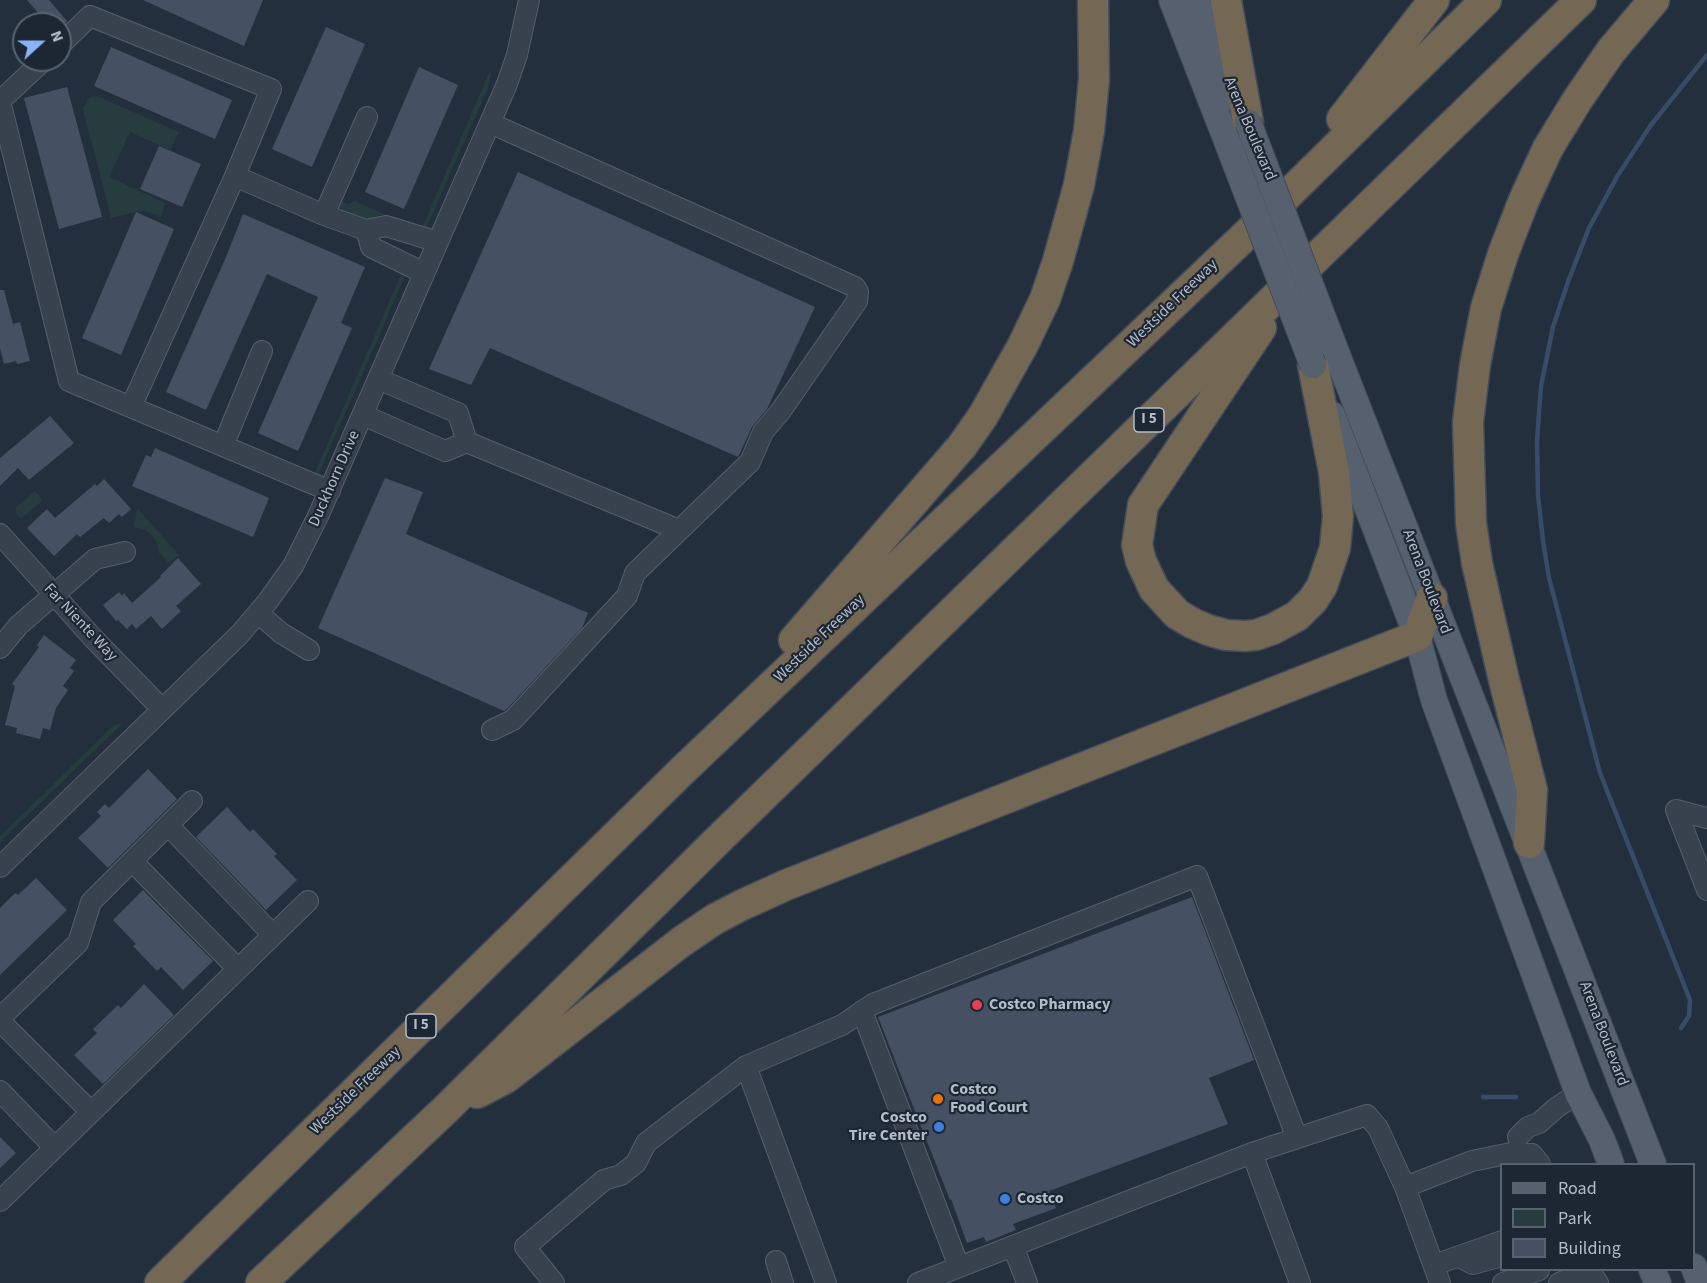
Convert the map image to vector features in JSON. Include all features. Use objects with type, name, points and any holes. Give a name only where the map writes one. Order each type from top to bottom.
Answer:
[{"type":"highway","points":[[683,770],[962,446],[983,416],[1023,345],[1051,280],[1079,184],[1089,131],[1094,79],[1093,0]]},
{"type":"highway","points":[[1226,0],[1238,132]]},
{"type":"highway","points":[[1268,214],[1434,0]]},
{"type":"highway","name":"Westside Freeway","points":[[160,1283],[683,770],[1268,214],[1486,0]]},
{"type":"highway","name":"I 5","points":[[261,1283],[445,1110],[717,841],[1581,0]]},
{"type":"highway","points":[[1529,843],[1532,790],[1476,563],[1471,523],[1468,422],[1475,365],[1486,308],[1503,254],[1548,148],[1611,51],[1654,0]]},
{"type":"highway","points":[[1294,279],[1143,505],[1137,545],[1141,561],[1154,590],[1177,614],[1192,623],[1226,635],[1256,634],[1273,629],[1297,616],[1313,600],[1322,586],[1335,548],[1338,516],[1324,356]]},
{"type":"highway","points":[[445,1110],[506,1078],[681,942],[715,919],[786,885],[1417,636],[1432,598]]},
{"type":"main road","name":"Arena Boulevard","points":[[1172,0],[1238,132],[1324,356],[1417,636],[1434,700],[1578,1093],[1602,1140],[1611,1163]]},
{"type":"main road","name":"Arena Boulevard","points":[[1196,0],[1228,81],[1238,132]]},
{"type":"main road","name":"Arena Boulevard","points":[[1324,356],[1432,598],[1653,1163]]},
{"type":"street","name":"Duckhorn Drive","points":[[0,867],[240,634],[293,566],[330,491],[507,84],[517,55],[529,0]]},
{"type":"street","points":[[72,33],[90,16],[271,89],[235,176],[131,407]]},
{"type":"street","points":[[31,72],[0,101],[69,381],[330,491]]},
{"type":"street","points":[[324,216],[367,117]]},
{"type":"street","points":[[490,123],[855,286],[858,292],[857,301],[780,412],[763,432],[750,462],[635,573],[627,596],[513,720],[492,730]]},
{"type":"street","points":[[235,176],[324,216],[366,230],[386,226],[438,242]]},
{"type":"street","points":[[366,230],[371,247],[424,273]]},
{"type":"street","points":[[223,446],[262,351]]},
{"type":"street","points":[[378,380],[458,413],[467,442]]},
{"type":"street","points":[[363,415],[445,451],[467,442],[679,530]]},
{"type":"street","name":"Far Niente Way","points":[[0,534],[53,594],[162,709]]},
{"type":"street","points":[[0,648],[18,626],[95,559],[125,552]]},
{"type":"street","points":[[258,613],[281,633],[309,650]]},
{"type":"street","points":[[91,1112],[0,1020],[78,943],[91,902],[192,801]]},
{"type":"street","points":[[1707,819],[1676,810],[1707,890]]},
{"type":"street","points":[[168,825],[273,935]]},
{"type":"street","points":[[132,861],[238,969]]},
{"type":"street","points":[[554,1283],[525,1247],[604,1180],[621,1175],[636,1163],[646,1143],[746,1066],[842,1025],[873,1004],[1197,876],[1297,1138]]},
{"type":"street","points":[[0,1201],[308,901]]},
{"type":"street","points":[[862,1011],[959,1267]]},
{"type":"street","points":[[746,1066],[826,1283]]},
{"type":"street","points":[[0,1091],[54,1148]]},
{"type":"street","points":[[1518,1137],[1528,1127],[1539,1123],[1578,1093]]},
{"type":"street","points":[[918,1283],[1252,1153],[1367,1115],[1378,1128],[1405,1187],[1437,1274],[1457,1256],[1500,1241]]},
{"type":"street","points":[[1252,1153],[1300,1283]]},
{"type":"street","points":[[1405,1187],[1472,1161],[1511,1153],[1532,1154],[1539,1163]]},
{"type":"street","points":[[1013,1246],[1027,1283]]},
{"type":"street","points":[[1457,1256],[1473,1264],[1500,1257]]},
{"type":"street","points":[[776,1261],[783,1283]]},
{"type":"street","points":[[1503,1283],[1534,1271]]},
{"type":"street","points":[[1559,1283],[1584,1274],[1594,1277],[1598,1283]]},
{"type":"green space","points":[[491,72],[488,88],[425,231],[421,230],[489,73]]},
{"type":"green space","points":[[97,96],[179,132],[170,150],[130,132],[109,177],[165,203],[161,217],[143,210],[111,218],[83,109],[87,100]]},
{"type":"green space","points":[[340,201],[349,204],[355,201],[390,217],[381,215],[365,220],[341,209]]},
{"type":"green space","points":[[402,272],[405,275],[381,332],[318,475],[314,475]]},
{"type":"green space","points":[[35,491],[43,500],[21,519],[16,514],[16,508]]},
{"type":"green space","points":[[137,508],[179,555],[169,563],[159,553],[152,535],[143,529],[134,527]]},
{"type":"green space","points":[[120,723],[121,725],[0,842],[0,836],[113,726]]},
{"type":"building","points":[[27,0],[49,0],[59,12],[38,12]]},
{"type":"building","points":[[143,0],[263,0],[244,46]]},
{"type":"building","points":[[326,27],[365,44],[312,167],[272,149]]},
{"type":"building","points":[[111,47],[232,100],[215,139],[94,86]]},
{"type":"building","points":[[419,67],[458,85],[404,209],[365,192]]},
{"type":"building","points":[[67,87],[102,217],[59,229],[24,98]]},
{"type":"building","points":[[159,146],[201,164],[182,207],[140,189]]},
{"type":"building","points":[[518,172],[815,307],[767,409],[752,427],[738,457],[490,348],[471,385],[429,369]]},
{"type":"building","points":[[136,212],[174,229],[121,355],[82,338]]},
{"type":"building","points":[[243,214],[365,267],[341,323],[352,328],[298,451],[258,433],[318,297],[267,274],[206,410],[166,392]]},
{"type":"building","points":[[0,290],[4,290],[13,324],[20,322],[30,361],[4,364],[0,348]]},
{"type":"building","points":[[50,416],[74,443],[29,480],[18,468],[0,486],[0,458]]},
{"type":"building","points":[[155,448],[269,498],[253,537],[132,486],[146,455],[151,457]]},
{"type":"building","points":[[385,478],[423,492],[406,534],[588,613],[582,628],[506,710],[318,628]]},
{"type":"building","points":[[104,479],[131,509],[122,517],[119,514],[109,523],[104,518],[80,537],[77,534],[54,556],[27,528],[47,509],[55,518]]},
{"type":"building","points":[[178,558],[201,584],[176,606],[181,611],[162,629],[151,616],[136,629],[132,624],[127,629],[118,620],[116,621],[103,605],[119,592],[122,596],[124,593],[132,603]]},
{"type":"building","points":[[44,635],[76,660],[70,668],[74,671],[63,686],[68,690],[56,708],[50,730],[43,728],[40,739],[16,733],[17,728],[5,725],[15,686],[12,684],[39,647],[37,645]]},
{"type":"building","points":[[148,769],[177,799],[108,868],[78,838],[101,816],[97,812],[105,804],[109,808]]},
{"type":"building","points":[[227,807],[250,832],[253,829],[277,854],[274,856],[297,880],[266,910],[196,837]]},
{"type":"building","points":[[36,878],[67,910],[0,975],[0,908],[15,893],[18,895]]},
{"type":"building","points":[[143,890],[213,961],[183,990],[161,967],[157,971],[133,946],[136,944],[113,920]]},
{"type":"building","points":[[1192,897],[1254,1060],[1209,1078],[1228,1124],[1049,1191],[1056,1208],[1013,1224],[1016,1230],[986,1242],[984,1237],[967,1243],[878,1017]]},
{"type":"building","points":[[144,984],[174,1015],[103,1084],[74,1055],[97,1033],[93,1029],[118,1005],[121,1008]]},
{"type":"building","points":[[0,1137],[16,1153],[0,1168]]},
{"type":"waterway","points":[[1681,1028],[1689,1016],[1690,1000],[1600,773],[1549,578],[1538,495],[1537,441],[1541,386],[1553,327],[1589,228],[1618,175],[1651,125],[1707,55]]},
{"type":"waterway","points":[[1483,1097],[1516,1097]]},
{"type":"place","name":"Costco Pharmacy","points":[[977,1005]]},
{"type":"place","name":"Costco Food Court","points":[[938,1099]]},
{"type":"place","name":"Costco Tire Center","points":[[939,1127]]},
{"type":"place","name":"Costco","points":[[1005,1199]]}]
